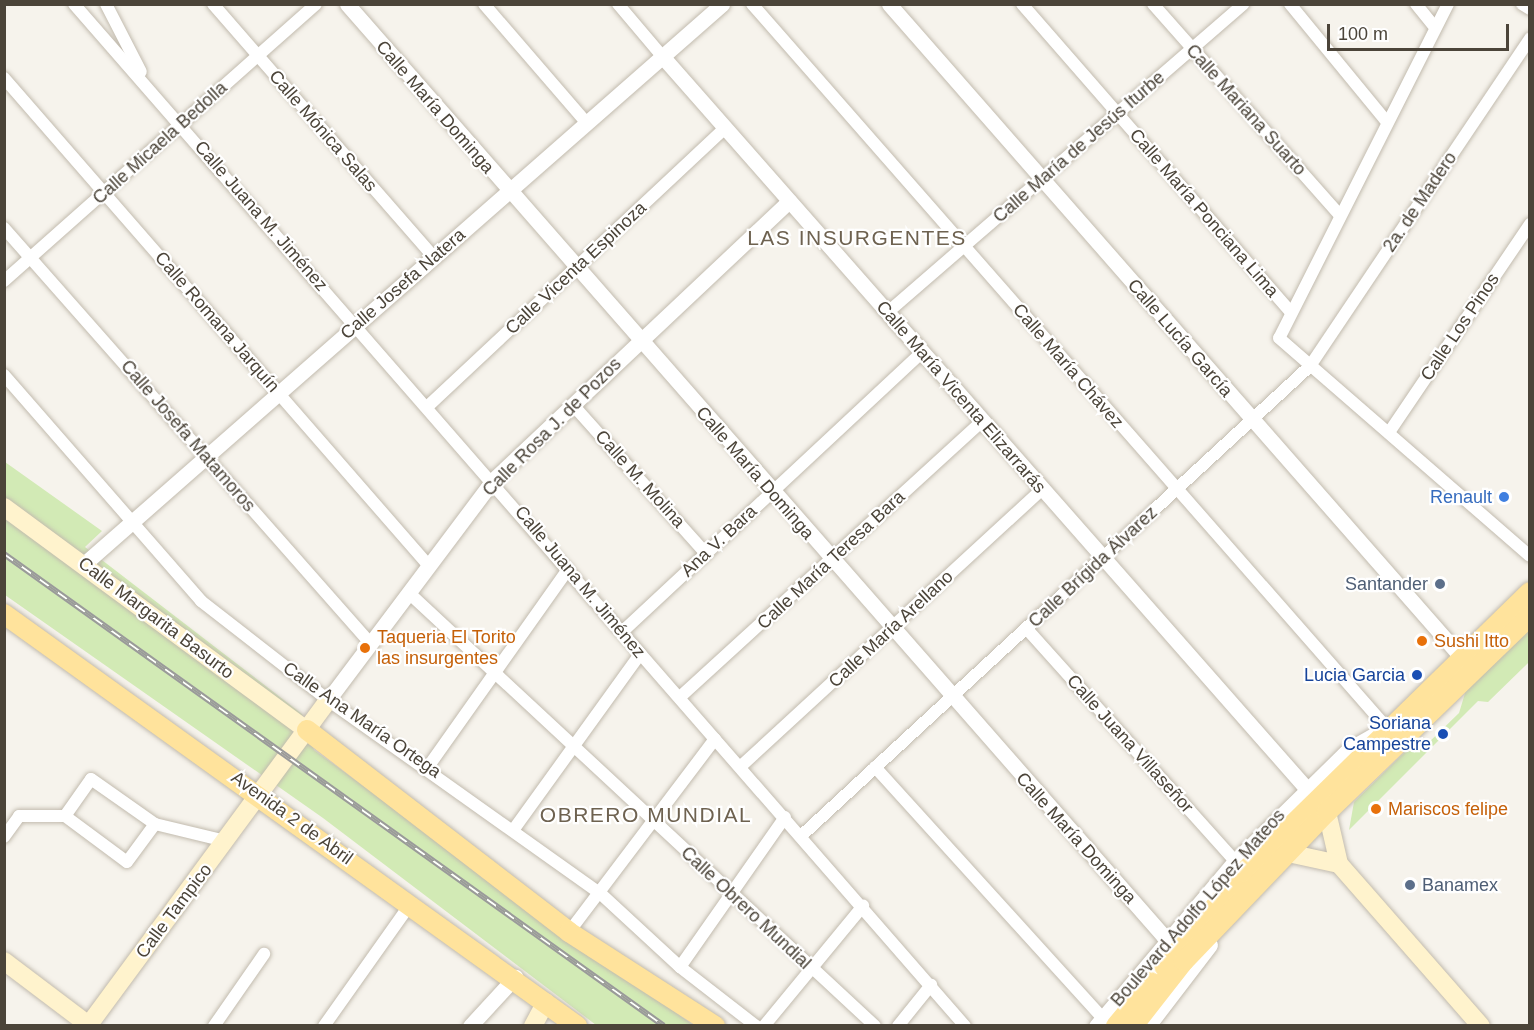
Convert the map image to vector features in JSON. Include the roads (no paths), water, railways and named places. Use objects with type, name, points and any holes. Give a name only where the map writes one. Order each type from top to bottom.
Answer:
[{"type":"main road","name":"Calle Margarita Basurto","points":[[4,507],[307,730]]},
{"type":"main road","name":"Boulevard Adolfo López Mateos","points":[[1133,1026],[1184,961],[1467,664],[1530,592]]},
{"type":"main road","name":"Avenida 2 de Abril","points":[[4,614],[515,977],[577,1026]]},
{"type":"main road","name":"Boulevard Adolfo López Mateos","points":[[1105,1023],[1244,872],[1386,727],[1530,616]]},
{"type":"main road","name":"Calle Rosa J. de Pozos","points":[[260,795],[328,700]]},
{"type":"main road","points":[[307,730],[694,1026]]},
{"type":"main road","name":"Calle Tampico","points":[[89,1025],[260,795]]},
{"type":"main road","points":[[1327,813],[1339,864],[1481,1026]]},
{"type":"main road","points":[[1288,853],[1339,864]]},
{"type":"main road","points":[[604,958],[665,990],[715,1026]]},
{"type":"main road","points":[[5,962],[89,1025]]},
{"type":"main road","points":[[533,1026],[546,1002]]},
{"type":"street","name":"Calle Juana M. Jiménez","points":[[74,4],[427,407],[494,480],[640,654],[966,1026]]},
{"type":"street","points":[[106,4],[150,89]]},
{"type":"street","name":"Calle Micaela Bedolla","points":[[4,281],[316,4]]},
{"type":"street","name":"Calle María Dominga","points":[[347,4],[575,269],[1166,939]]},
{"type":"street","points":[[484,4],[586,122]]},
{"type":"street","name":"Calle María Vicenta Elizarrarás","points":[[618,4],[888,312],[981,422],[1306,788]]},
{"type":"street","name":"Calle Josefa Natera","points":[[84,564],[205,455],[279,393],[722,4]]},
{"type":"street","name":"Calle María Chávez","points":[[752,4],[1386,727]]},
{"type":"street","name":"Calle Lucía García","points":[[889,4],[1467,664]]},
{"type":"street","name":"Calle María Ponciana Lima","points":[[1022,4],[1290,311],[1279,338],[1390,431],[1530,556]]},
{"type":"street","name":"Calle Mariana Suarto","points":[[1153,4],[1340,214]]},
{"type":"street","name":"Calle María de Jesús Iturbe","points":[[888,312],[1243,4]]},
{"type":"street","points":[[1290,4],[1387,122]]},
{"type":"street","points":[[1416,4],[1433,25]]},
{"type":"street","points":[[1290,311],[1387,122],[1433,25],[1448,4]]},
{"type":"street","points":[[1522,4],[1530,9]]},
{"type":"street","name":"Calle Mónica Salas","points":[[214,5],[434,256]]},
{"type":"street","name":"2a. de Madero","points":[[1310,366],[1530,38]]},
{"type":"street","name":"Calle Romana Jarquín","points":[[4,78],[429,566]]},
{"type":"street","name":"Calle Vicenta Espinoza","points":[[427,407],[725,128]]},
{"type":"street","name":"Calle Rosa J. de Pozos","points":[[328,700],[494,480],[639,340],[789,201]]},
{"type":"street","name":"Calle Los Pinos","points":[[1390,431],[1530,224]]},
{"type":"street","name":"Calle Josefa Matamoros","points":[[4,228],[371,644]]},
{"type":"street","name":"Ana V. Bara","points":[[622,632],[922,352]]},
{"type":"street","name":"Calle Brígida Álvarez","points":[[801,836],[1310,366]]},
{"type":"street","name":"Calle Ana María Ortega","points":[[4,375],[201,601],[328,700],[428,767],[601,894],[680,966],[756,1026]]},
{"type":"street","name":"Calle M. Molina","points":[[573,405],[706,554]]},
{"type":"street","name":"Calle María Teresa Bara","points":[[680,697],[981,422]]},
{"type":"street","name":"Calle María Arellano","points":[[740,767],[1041,490]]},
{"type":"street","points":[[428,767],[568,569]]},
{"type":"street","name":"Calle Obrero Mundial","points":[[409,593],[874,1026]]},
{"type":"street","name":"Calle Juana Villaseñor","points":[[1026,628],[1235,861]]},
{"type":"street","points":[[514,829],[640,654]]},
{"type":"street","name":"Boulevard Adolfo López Mateos","points":[[1105,1023],[1166,939],[1235,861],[1306,788],[1349,749],[1386,727]]},
{"type":"street","points":[[569,932],[601,894],[715,739]]},
{"type":"street","points":[[875,767],[1105,1023]]},
{"type":"street","points":[[65,816],[91,779],[156,824],[226,842]]},
{"type":"street","points":[[4,837],[19,816],[65,816],[127,862],[156,824]]},
{"type":"street","points":[[680,966],[785,817]]},
{"type":"street","name":"Boulevard Adolfo López Mateos","points":[[1148,1026],[1248,896]]},
{"type":"street","points":[[327,1024],[411,903]]},
{"type":"street","points":[[764,1026],[863,906]]},
{"type":"street","points":[[214,1026],[264,954]]},
{"type":"street","points":[[470,1026],[515,977]]},
{"type":"street","points":[[898,1026],[931,985]]},
{"type":"railway","points":[[4,554],[664,1026]]},
{"type":"place","name":"Renault","points":[[1504,497]]},
{"type":"place","name":"Santander","points":[[1440,584]]},
{"type":"place","name":"Sushi Itto","points":[[1422,641]]},
{"type":"place","name":"Taqueria El Torito las insurgentes","points":[[365,648]]},
{"type":"place","name":"Lucia Garcia","points":[[1417,675]]},
{"type":"place","name":"Soriana Campestre","points":[[1443,734]]},
{"type":"place","name":"Mariscos felipe","points":[[1376,809]]},
{"type":"place","name":"Banamex","points":[[1410,885]]},
{"type":"district","name":"LAS INSURGENTES","points":[[857,238]]},
{"type":"district","name":"OBRERO MUNDIAL","points":[[646,815]]}]
